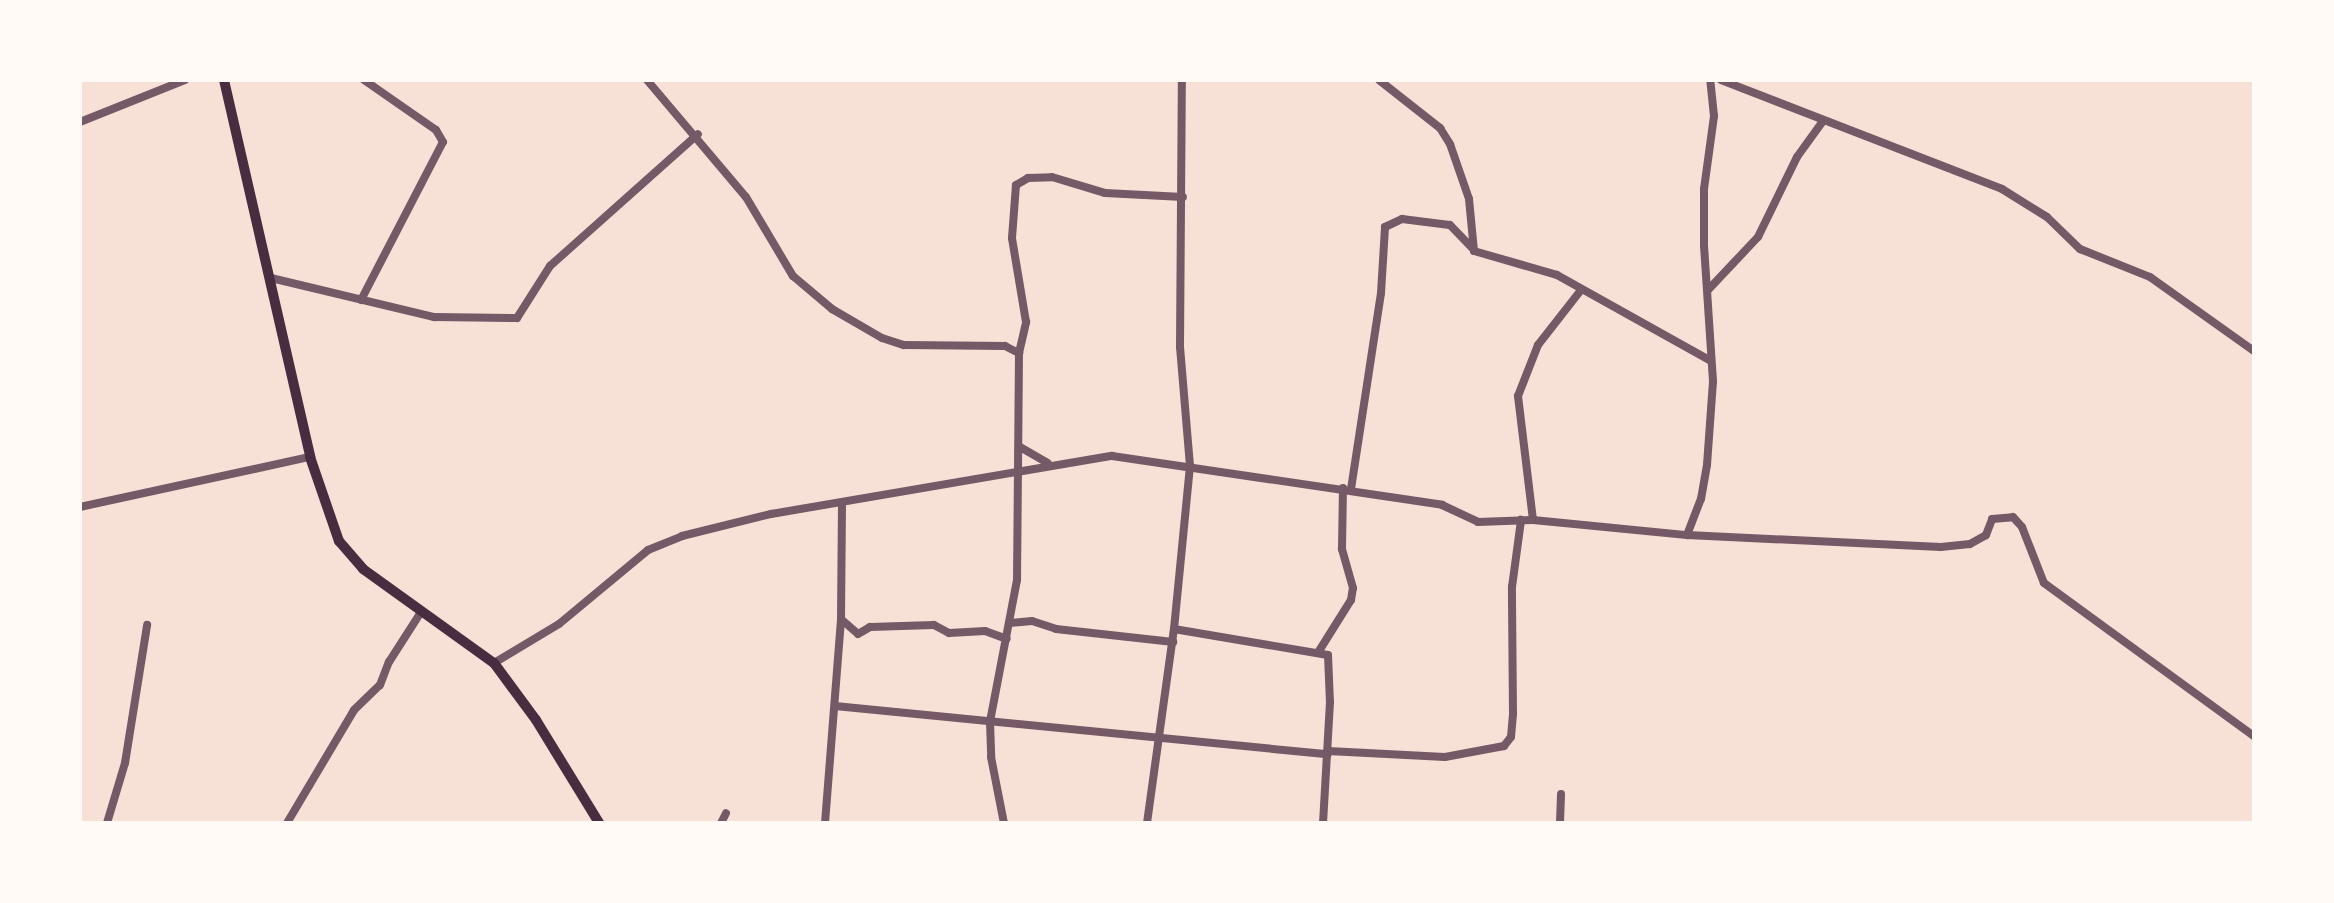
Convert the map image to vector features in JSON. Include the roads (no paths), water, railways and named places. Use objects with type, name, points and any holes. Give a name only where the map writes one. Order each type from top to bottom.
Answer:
[{"type":"main road","points":[[224,80],[310,457],[339,541],[363,569],[494,663],[536,720],[599,823]]},
{"type":"street","points":[[80,122],[185,80]]},
{"type":"street","points":[[360,300],[420,194],[443,142],[441,135],[398,101],[364,80]]},
{"type":"street","points":[[648,80],[698,134],[746,196],[792,276],[832,309],[882,338],[904,345],[1006,346],[1019,353]]},
{"type":"street","points":[[1147,823],[1173,642],[1190,466],[1180,347],[1182,80]]},
{"type":"street","points":[[1379,80],[1440,128],[1450,144],[1469,199],[1472,248]]},
{"type":"street","points":[[1687,535],[1701,499],[1707,465],[1711,360],[1704,190],[1714,132],[1710,80]]},
{"type":"street","points":[[1720,80],[1968,174],[2024,201],[2080,249],[2150,277],[2254,351]]},
{"type":"street","points":[[1708,290],[1758,237],[1797,157],[1823,121]]},
{"type":"street","points":[[270,278],[434,317],[517,318],[550,266],[698,134]]},
{"type":"street","points":[[1004,823],[991,757],[990,722],[1017,580],[1019,353],[1026,322],[1012,238],[1016,185],[1028,178],[1052,177],[1106,193],[1183,196]]},
{"type":"street","points":[[1319,651],[1354,588],[1342,549],[1347,489],[1381,293],[1386,227],[1402,219],[1450,225],[1472,248],[1494,259],[1542,268],[1711,360]]},
{"type":"street","points":[[1534,520],[1518,396],[1538,344],[1581,290]]},
{"type":"street","points":[[1020,448],[1052,464]]},
{"type":"street","points":[[494,663],[560,624],[648,550],[682,536],[771,514],[1112,456],[1442,505],[1478,522],[1534,520],[1687,535],[1958,547],[1986,535],[1992,519],[2013,517],[2022,527],[2044,583],[2254,736]]},
{"type":"street","points":[[80,507],[310,457]]},
{"type":"street","points":[[825,823],[841,619],[842,504]]},
{"type":"street","points":[[835,706],[1328,753],[1446,757],[1504,746],[1510,737],[1513,714],[1512,587],[1521,520]]},
{"type":"street","points":[[288,823],[354,710],[380,685],[389,662],[422,612]]},
{"type":"street","points":[[841,619],[858,634],[870,627],[934,625],[949,632],[985,631],[1006,638]]},
{"type":"street","points":[[1010,623],[1032,621],[1056,629],[1173,642]]},
{"type":"street","points":[[107,823],[128,746],[146,625]]},
{"type":"street","points":[[1174,629],[1319,651],[1330,661],[1323,823]]},
{"type":"street","points":[[1560,823],[1561,794]]},
{"type":"street","points":[[721,823],[726,812]]}]
